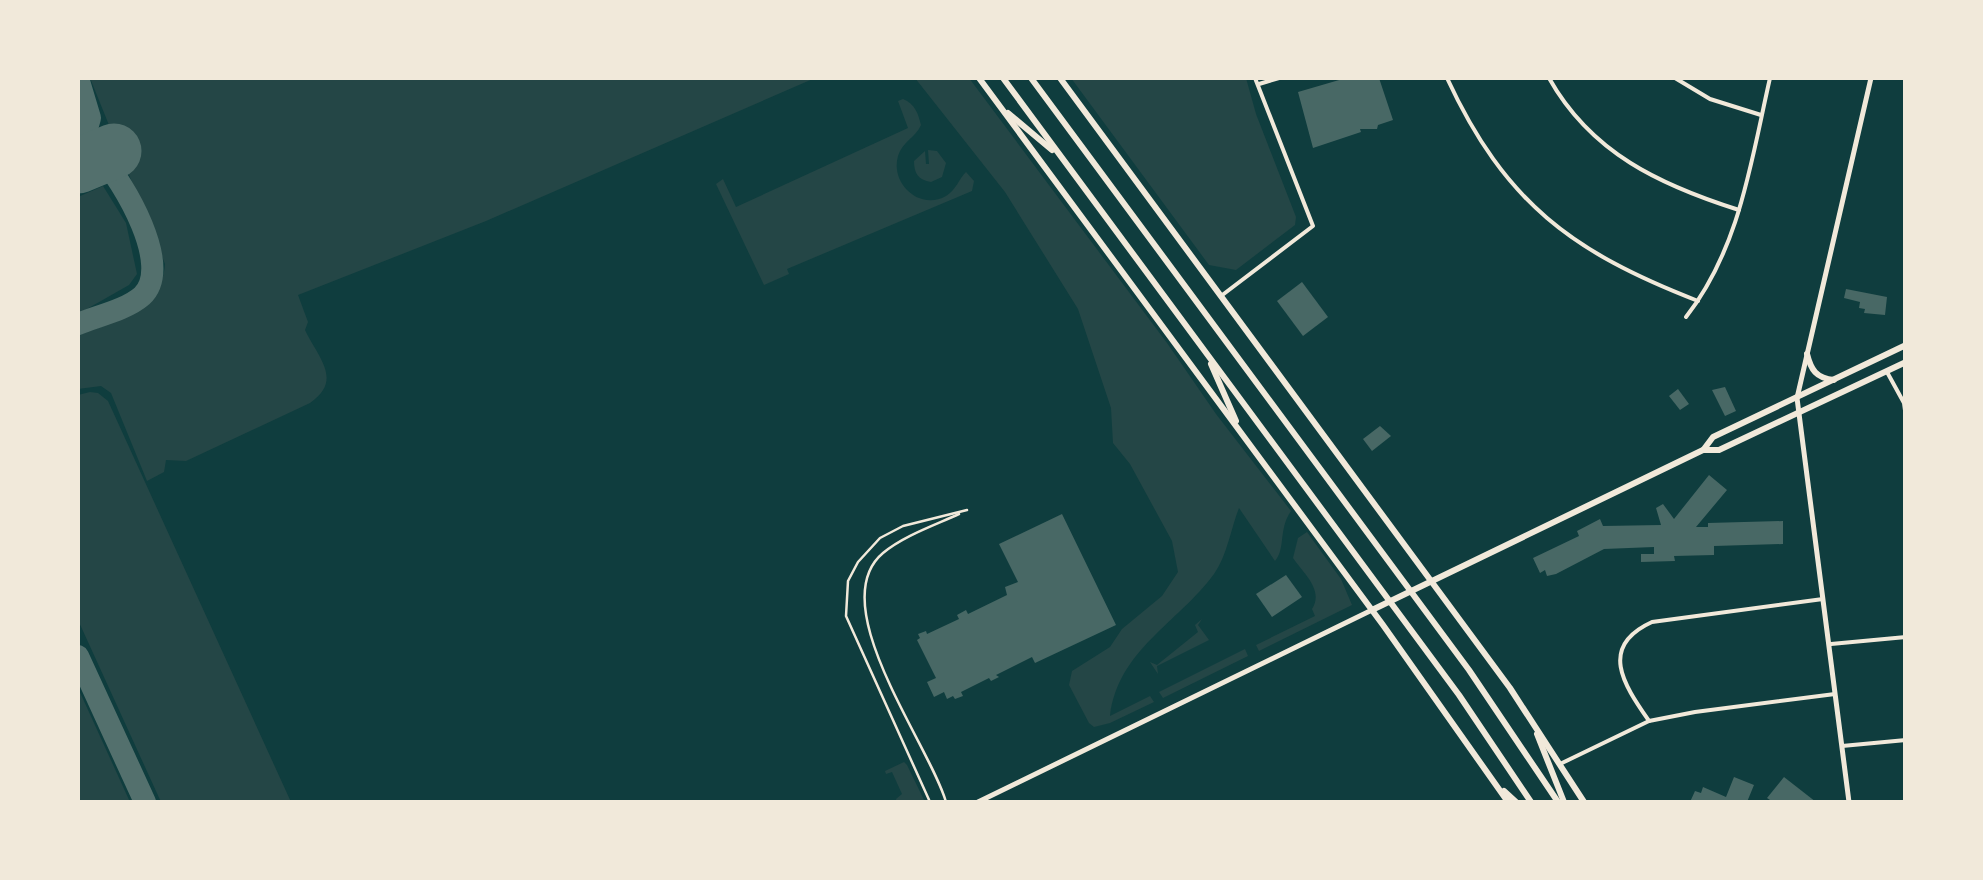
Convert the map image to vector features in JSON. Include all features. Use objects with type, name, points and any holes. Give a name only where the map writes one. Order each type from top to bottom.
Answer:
[{"type":"main road","points":[[979,78],[1372,610],[1508,802]]},
{"type":"main road","points":[[1002,78],[1468,708],[1531,802]]},
{"type":"main road","points":[[1031,78],[1411,592],[1561,802]]},
{"type":"main road","points":[[1060,78],[1532,720],[1584,802]]},
{"type":"main road","points":[[1849,802],[1797,414],[1807,354],[1871,78]]},
{"type":"main road","points":[[1000,106],[1061,157]]},
{"type":"main road","points":[[978,802],[1703,450],[1714,438],[1906,345]]},
{"type":"main road","points":[[1206,353],[1241,432]]},
{"type":"main road","points":[[1807,354],[1818,376],[1835,380]]},
{"type":"main road","points":[[1703,450],[1719,450],[1906,362]]},
{"type":"main road","points":[[1532,720],[1561,802]]},
{"type":"main road","points":[[1493,779],[1516,802]]},
{"type":"street","points":[[1221,296],[1313,226],[1255,78]]},
{"type":"street","points":[[1258,85],[1278,78]]},
{"type":"street","points":[[1447,78],[1488,154],[1511,184],[1553,226],[1590,252],[1641,279],[1698,301]]},
{"type":"street","points":[[1549,78],[1582,125],[1630,163],[1686,194],[1738,210]]},
{"type":"street","points":[[1676,78],[1710,99],[1762,115]]},
{"type":"street","points":[[1686,317],[1725,254],[1770,78]]},
{"type":"street","points":[[1886,371],[1904,403],[1906,418]]},
{"type":"street","points":[[1649,721],[1620,672],[1619,659],[1640,627],[1652,622],[1822,599]]},
{"type":"street","points":[[1828,644],[1906,637]]},
{"type":"street","points":[[1560,764],[1649,721],[1835,694]]},
{"type":"street","points":[[1842,746],[1906,740]]},
{"type":"lane","points":[[930,802],[846,616],[848,581],[858,562],[880,538],[903,526],[967,510],[884,552],[867,578],[863,606],[882,668],[946,802]]},
{"type":"shaded area","points":[[90,78],[815,78],[486,221],[298,295],[308,322],[305,330],[327,377],[320,394],[310,403],[186,461],[166,460],[164,472],[147,481],[111,393],[101,386],[78,389],[78,336],[146,304],[162,280],[165,264]]},
{"type":"shaded area","points":[[915,78],[969,78],[1291,511],[1275,561],[1239,508],[1214,574],[1137,655],[1115,693],[1110,716],[1150,696],[1154,702],[1110,723],[1094,727],[1089,723],[1069,685],[1072,671],[1110,647],[1122,629],[1162,596],[1178,572],[1172,541],[1130,464],[1113,443],[1111,408],[1078,309],[1005,192]]},
{"type":"shaded area","points":[[1071,78],[1246,78],[1296,217],[1295,225],[1236,270],[1209,265]]},
{"type":"shaded area","points":[[903,99],[915,109],[921,125],[898,156],[898,176],[903,185],[917,197],[936,200],[949,194],[966,172],[974,181],[972,191],[787,269],[789,274],[764,285],[716,184],[723,179],[736,207],[908,128],[898,101]]},
{"type":"shaded area","points":[[928,150],[937,151],[946,163],[942,177],[931,182],[920,178],[914,165],[925,151],[929,164]]},
{"type":"shaded area","points":[[103,186],[126,223],[137,274],[129,285],[78,314],[78,197]]},
{"type":"shaded area","points":[[90,392],[108,401],[291,802],[161,802],[78,620],[78,395]]},
{"type":"shaded area","points":[[1307,532],[1341,579],[1352,605],[1259,651],[1256,645],[1315,616],[1314,589],[1293,558],[1298,538]]},
{"type":"shaded area","points":[[1202,619],[1198,625],[1209,640],[1157,666],[1158,674],[1150,662],[1157,665],[1198,632],[1195,625]]},
{"type":"shaded area","points":[[1245,649],[1248,656],[1163,698],[1159,692]]},
{"type":"shaded area","points":[[78,688],[130,802],[78,802]]},
{"type":"shaded area","points":[[904,762],[925,802],[897,802],[902,794],[892,772],[885,771]]},
{"type":"building","points":[[1346,78],[1379,78],[1393,120],[1377,129],[1360,129],[1361,132],[1313,148],[1298,92]]},
{"type":"building","points":[[1302,282],[1328,317],[1303,336],[1277,301]]},
{"type":"building","points":[[1846,289],[1887,297],[1885,315],[1864,313],[1860,302],[1844,298]]},
{"type":"building","points":[[1725,387],[1736,411],[1725,416],[1712,390]]},
{"type":"building","points":[[1678,389],[1689,404],[1680,410],[1669,396]]},
{"type":"building","points":[[1380,426],[1391,436],[1372,451],[1363,439]]},
{"type":"building","points":[[1709,475],[1727,490],[1696,527],[1708,527],[1708,523],[1783,521],[1783,544],[1714,546],[1714,555],[1641,562],[1641,554],[1654,554],[1654,547],[1604,549],[1556,574],[1547,576],[1545,570],[1540,573],[1533,558],[1579,536],[1577,531],[1600,519],[1603,526],[1661,525],[1656,508],[1663,504],[1674,519]]},
{"type":"building","points":[[1062,514],[1116,625],[1035,663],[1032,657],[991,681],[989,678],[961,692],[963,696],[947,699],[944,692],[934,697],[927,682],[936,678],[917,640],[918,634],[927,634],[959,619],[957,615],[966,610],[968,614],[1007,595],[1005,587],[1018,582],[999,544]]},
{"type":"building","points":[[1286,575],[1302,597],[1272,617],[1256,594]]},
{"type":"building","points":[[1734,777],[1754,785],[1747,802],[1690,802],[1695,791],[1701,793],[1703,787],[1726,797]]},
{"type":"building","points":[[1784,777],[1816,802],[1773,802],[1767,798]]},
{"type":"taxiway","points":[[78,78],[90,118],[78,160]]},
{"type":"taxiway","points":[[78,324],[135,301],[150,282],[152,265],[142,225],[101,157]]},
{"type":"taxiway","points":[[78,656],[145,802]]},
{"type":"runway","points":[[78,166],[114,151]]}]
